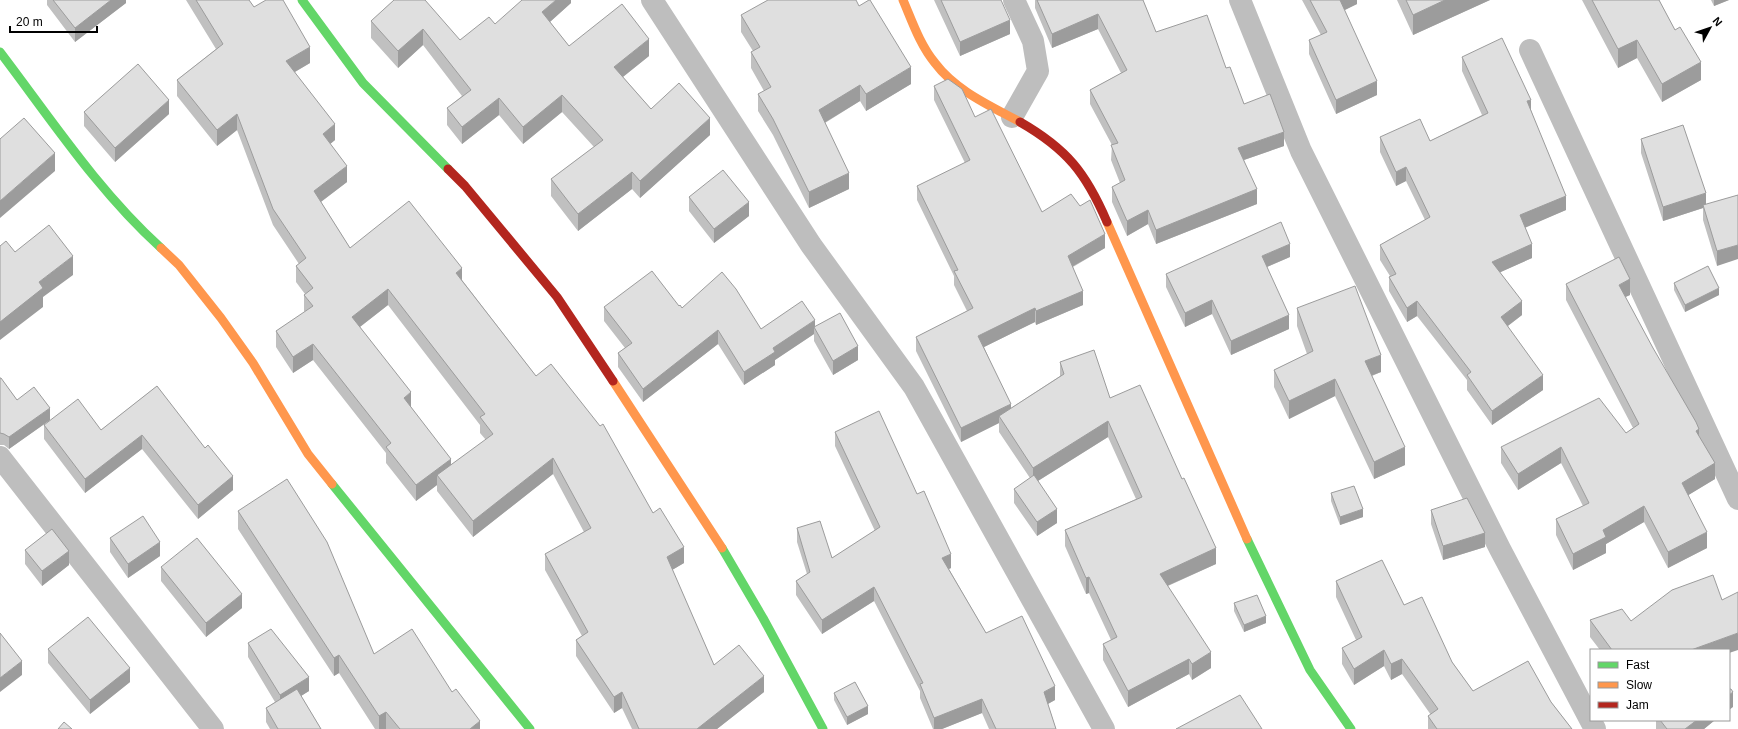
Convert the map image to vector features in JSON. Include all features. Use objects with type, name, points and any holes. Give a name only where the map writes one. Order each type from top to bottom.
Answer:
[{"type":"street","points":[[302,0],[363,83],[465,186],[557,298],[710,528],[763,618],[823,729]]},
{"type":"street","points":[[652,0],[811,245],[914,387],[1104,729]]},
{"type":"street","points":[[903,0],[924,46],[940,70],[968,92],[1049,139],[1074,161],[1095,194],[1242,528],[1279,606],[1310,670],[1351,729]]},
{"type":"street","points":[[1012,117],[1038,71],[1033,42],[1014,0]]},
{"type":"street","points":[[1240,0],[1301,151],[1500,549],[1590,720]]},
{"type":"street","points":[[1530,50],[1738,499]]},
{"type":"street","points":[[0,52],[104,189],[144,233],[179,265],[221,318],[253,363],[308,454],[530,729]]},
{"type":"street","points":[[0,457],[213,729]]},
{"type":"building","points":[[53,0],[111,0],[75,28]]},
{"type":"building","points":[[196,0],[249,0],[254,7],[266,0],[283,0],[310,47],[286,61],[335,124],[323,134],[347,166],[314,191],[350,248],[409,201],[462,268],[456,273],[536,376],[551,364],[600,426],[603,424],[653,513],[660,508],[684,547],[667,557],[714,665],[739,645],[764,676],[697,729],[639,729],[622,692],[614,697],[576,640],[588,632],[545,554],[591,528],[553,458],[473,521],[437,475],[493,434],[480,417],[485,414],[388,289],[352,317],[411,392],[404,398],[451,459],[416,485],[386,447],[391,443],[313,344],[293,357],[276,331],[313,306],[304,295],[313,288],[296,266],[306,258],[273,209],[237,114],[217,130],[177,80],[223,44]]},
{"type":"building","points":[[394,0],[425,0],[460,40],[489,17],[495,24],[522,0],[556,0],[542,12],[569,46],[622,4],[649,39],[614,67],[651,109],[679,83],[710,118],[640,181],[632,172],[578,214],[551,179],[603,140],[562,95],[523,127],[499,98],[462,127],[447,108],[471,90],[423,29],[398,51],[371,21]]},
{"type":"building","points":[[768,0],[856,0],[859,6],[870,0],[911,67],[866,94],[860,85],[819,110],[849,173],[809,192],[773,119],[758,94],[771,87],[751,52],[760,47],[741,15]]},
{"type":"building","points":[[941,0],[1001,0],[1010,20],[960,42]]},
{"type":"building","points":[[1037,0],[1143,0],[1156,32],[1207,15],[1226,68],[1230,67],[1244,104],[1270,94],[1284,132],[1238,148],[1257,189],[1156,230],[1148,210],[1127,221],[1112,187],[1125,180],[1111,145],[1118,143],[1090,90],[1127,70],[1098,14],[1052,34]]},
{"type":"building","points":[[1310,0],[1340,0],[1377,81],[1336,100],[1309,40],[1327,32]]},
{"type":"building","points":[[1406,0],[1445,0],[1413,15]]},
{"type":"building","points":[[1592,0],[1659,0],[1675,30],[1680,27],[1701,62],[1662,84],[1637,40],[1618,49]]},
{"type":"building","points":[[1502,38],[1531,100],[1527,101],[1566,196],[1520,215],[1532,244],[1492,262],[1522,301],[1501,317],[1543,375],[1492,411],[1467,375],[1471,372],[1417,301],[1407,308],[1389,277],[1396,274],[1380,245],[1430,217],[1406,167],[1396,172],[1380,137],[1420,119],[1430,141],[1488,113],[1462,57]]},
{"type":"building","points":[[138,64],[169,100],[115,148],[84,112]]},
{"type":"building","points":[[948,79],[962,89],[975,117],[991,109],[1042,212],[1071,194],[1080,206],[1090,200],[1105,234],[1068,256],[1083,291],[1036,311],[1035,308],[978,336],[1011,404],[961,428],[916,337],[973,308],[954,271],[958,270],[917,186],[970,160],[934,86]]},
{"type":"building","points":[[24,118],[55,153],[0,201],[0,139]]},
{"type":"building","points":[[1683,125],[1706,193],[1663,207],[1641,139]]},
{"type":"building","points":[[723,170],[749,202],[714,229],[689,197]]},
{"type":"building","points":[[1738,195],[1738,245],[1717,251],[1703,205]]},
{"type":"building","points":[[1281,222],[1290,244],[1262,256],[1289,315],[1231,341],[1212,300],[1185,313],[1166,274]]},
{"type":"building","points":[[49,225],[73,256],[39,282],[43,288],[0,322],[0,246],[6,241],[15,252]]},
{"type":"building","points":[[1619,257],[1630,279],[1619,285],[1653,348],[1696,422],[1699,429],[1696,431],[1715,463],[1682,483],[1707,532],[1668,552],[1644,506],[1603,530],[1606,537],[1573,554],[1556,519],[1589,503],[1561,447],[1518,474],[1501,447],[1599,398],[1626,433],[1639,424],[1566,284]]},
{"type":"building","points":[[1708,266],[1719,288],[1685,305],[1674,283]]},
{"type":"building","points":[[652,271],[682,308],[722,272],[736,289],[761,329],[802,301],[815,320],[773,348],[775,352],[744,372],[718,330],[643,389],[618,353],[632,343],[604,307]]},
{"type":"building","points":[[1355,286],[1381,355],[1365,361],[1405,447],[1374,462],[1335,379],[1289,401],[1274,370],[1313,351],[1297,308]]},
{"type":"building","points":[[840,313],[858,346],[833,361],[814,327]]},
{"type":"building","points":[[1094,350],[1110,398],[1140,385],[1182,479],[1184,478],[1216,548],[1160,574],[1211,652],[1192,664],[1189,659],[1128,691],[1103,644],[1117,637],[1089,577],[1086,578],[1065,530],[1142,497],[1108,421],[1033,468],[999,416],[1064,374],[1060,362]]},
{"type":"building","points":[[0,378],[17,400],[34,387],[50,408],[9,437],[0,433]]},
{"type":"building","points":[[157,386],[205,448],[208,445],[233,476],[198,505],[142,435],[85,479],[44,425],[78,399],[101,430]]},
{"type":"building","points":[[879,411],[917,494],[924,491],[951,554],[942,558],[986,633],[1022,616],[1055,686],[1044,692],[1056,729],[996,729],[982,699],[934,718],[920,684],[923,683],[874,587],[822,620],[796,581],[810,572],[797,528],[820,521],[832,558],[880,527],[835,432]]},
{"type":"building","points":[[1034,475],[1057,509],[1037,522],[1014,489]]},
{"type":"building","points":[[287,479],[327,542],[374,654],[412,629],[452,692],[456,689],[480,721],[470,729],[400,729],[386,712],[379,716],[339,655],[334,658],[238,511]]},
{"type":"building","points":[[1354,486],[1363,509],[1340,517],[1331,493]]},
{"type":"building","points":[[1467,498],[1485,533],[1443,546],[1431,510]]},
{"type":"building","points":[[143,516],[160,542],[128,564],[110,538]]},
{"type":"building","points":[[52,529],[69,551],[42,571],[25,550]]},
{"type":"building","points":[[197,538],[242,594],[206,623],[161,567]]},
{"type":"building","points":[[1382,560],[1404,605],[1422,597],[1452,662],[1473,691],[1528,661],[1551,702],[1572,729],[1437,729],[1428,716],[1438,709],[1402,659],[1391,664],[1384,650],[1354,669],[1342,648],[1362,637],[1336,581]]},
{"type":"building","points":[[1713,575],[1722,600],[1738,592],[1738,633],[1694,649],[1611,649],[1590,620],[1622,609],[1631,621],[1672,590]]},
{"type":"building","points":[[1257,595],[1266,616],[1244,625],[1234,603]]},
{"type":"building","points":[[88,617],[130,668],[90,700],[48,649]]},
{"type":"building","points":[[271,629],[309,677],[280,695],[248,643]]},
{"type":"building","points":[[0,633],[22,661],[0,678]]},
{"type":"building","points":[[855,682],[868,706],[847,717],[834,693]]},
{"type":"building","points":[[297,689],[321,729],[278,729],[266,708]]},
{"type":"building","points":[[1240,695],[1262,729],[1176,729]]},
{"type":"building","points":[[1661,721],[1696,721],[1685,729],[1667,729]]},
{"type":"building","points":[[64,722],[72,729],[58,729]]},
{"type":"traffic: fast","points":[[302,0],[363,83],[448,169]]},
{"type":"traffic: fast","points":[[0,52],[96,179],[116,203],[161,248]]},
{"type":"traffic: fast","points":[[332,484],[530,729]]},
{"type":"traffic: fast","points":[[1247,539],[1310,670],[1351,729]]},
{"type":"traffic: fast","points":[[722,548],[763,618],[823,729]]},
{"type":"traffic: slow","points":[[903,0],[925,49],[943,73],[963,90],[1020,122]]},
{"type":"traffic: slow","points":[[1107,222],[1247,539]]},
{"type":"traffic: slow","points":[[161,248],[179,265],[221,318],[253,363],[308,454],[332,484]]},
{"type":"traffic: slow","points":[[613,381],[722,548]]},
{"type":"traffic: jam","points":[[1020,122],[1050,142],[1073,164],[1083,176],[1107,222]]},
{"type":"traffic: jam","points":[[448,169],[465,186],[557,297],[613,381]]}]
